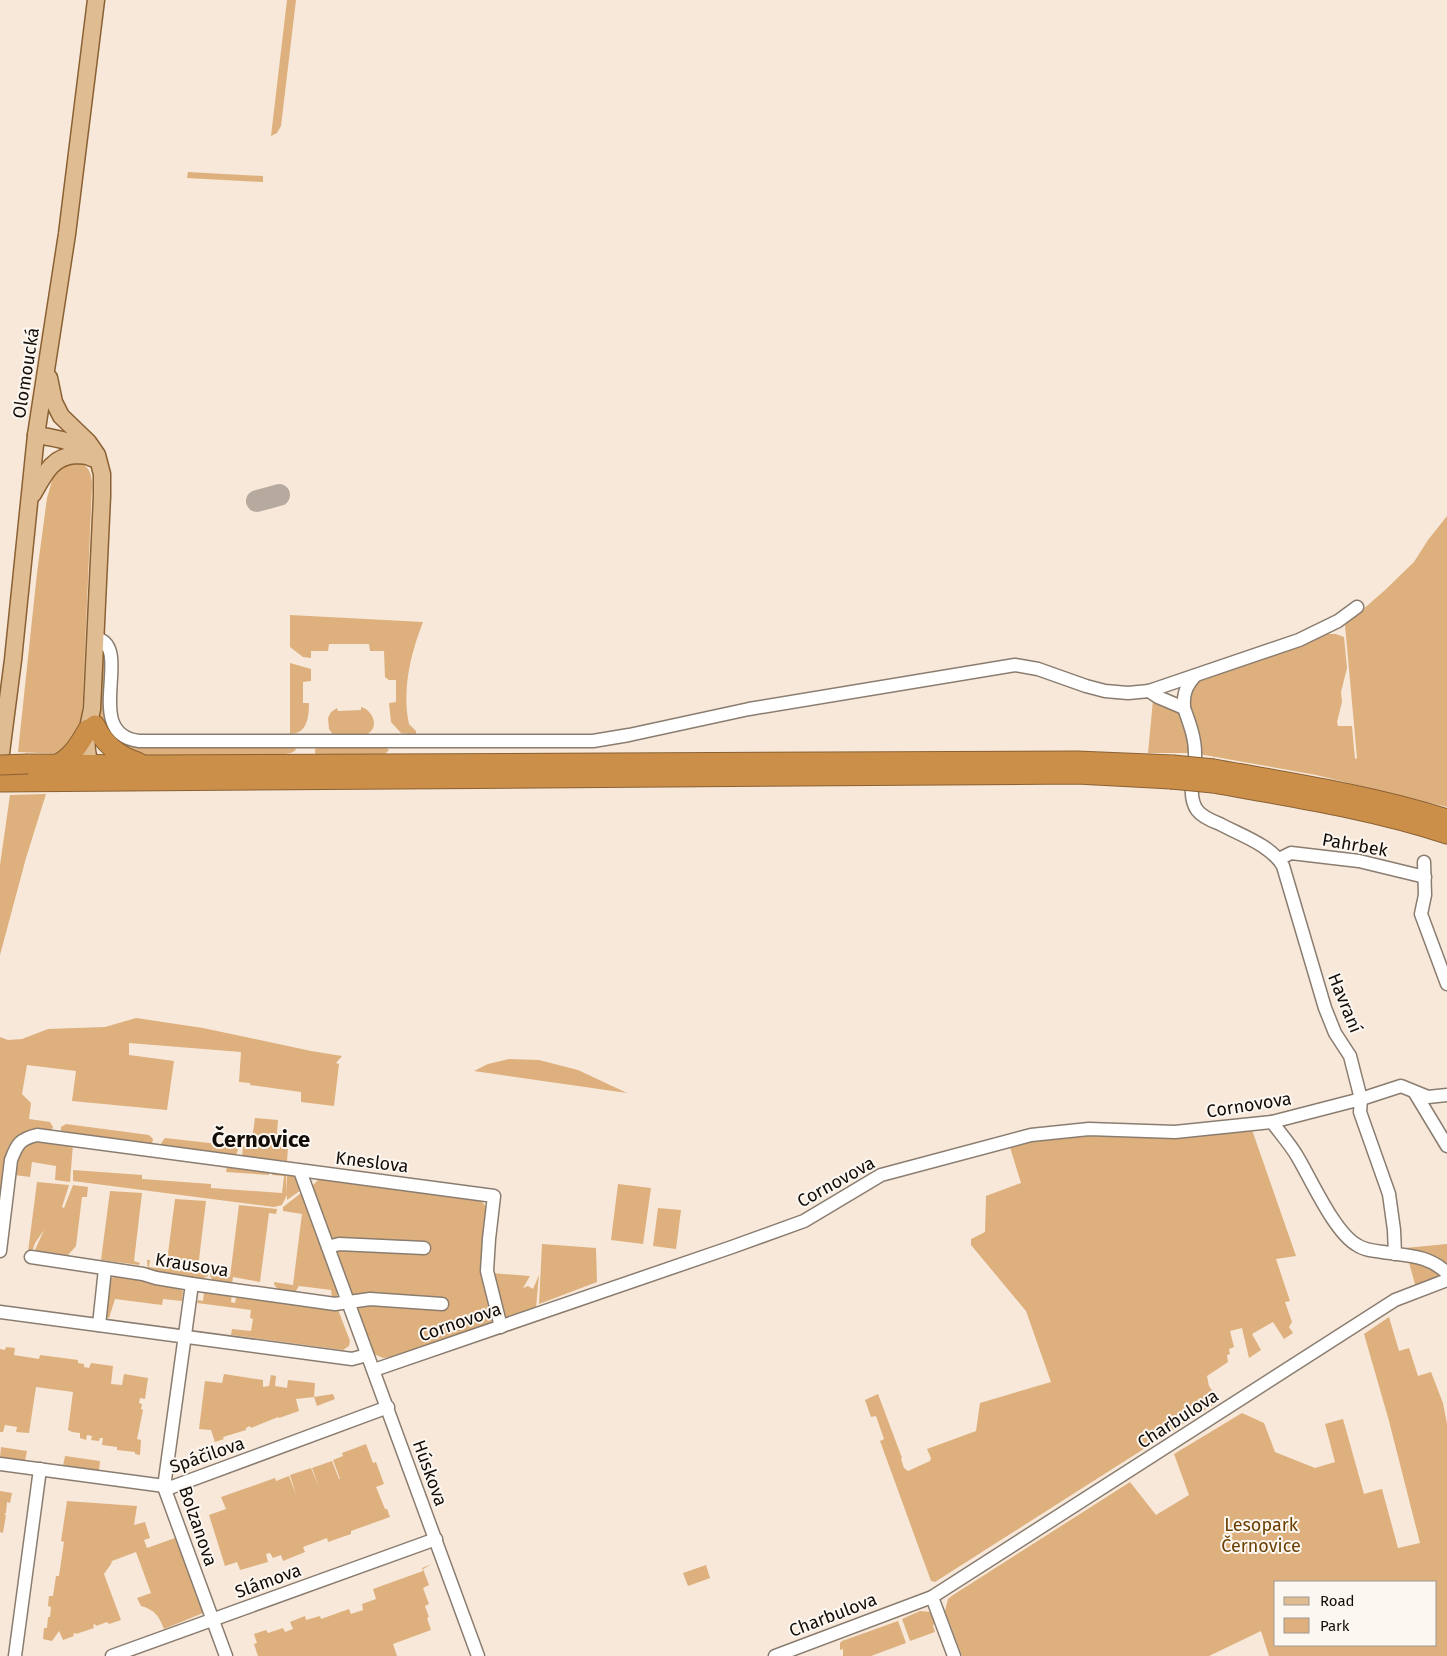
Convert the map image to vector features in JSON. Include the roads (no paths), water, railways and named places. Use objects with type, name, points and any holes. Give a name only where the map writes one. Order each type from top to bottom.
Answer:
[{"type":"highway","points":[[0,782],[63,761],[75,750],[92,721],[104,741],[119,754],[136,762],[152,766]]},
{"type":"highway","points":[[1,759],[27,773],[78,782],[1172,772]]},
{"type":"highway","points":[[55,765],[1057,761],[1322,788],[1420,810],[1447,819]]},
{"type":"highway","points":[[1213,776],[1417,824],[1447,834]]},
{"type":"main road","name":"Olomoucká","points":[[1,759],[36,435],[66,244],[96,0]]},
{"type":"main road","points":[[47,361],[52,394],[57,409],[63,418],[94,448],[101,467],[102,482],[92,721],[96,755],[86,774],[78,782]]},
{"type":"main road","points":[[36,435],[57,439],[77,446],[89,453],[95,459],[100,469],[102,482]]},
{"type":"main road","points":[[30,500],[45,473],[58,459],[81,455],[95,459]]},
{"type":"main road","points":[[90,765],[104,781]]},
{"type":"street","points":[[95,638],[106,644],[110,652],[110,706],[112,722],[120,733],[132,740],[572,742],[604,740],[741,710],[1015,666],[1038,669],[1105,691],[1128,693],[1149,691],[1298,640],[1338,621],[1357,607]]},
{"type":"street","points":[[1195,676],[1186,686],[1184,708],[1196,751],[1192,797],[1197,809],[1209,819],[1260,846],[1279,859]]},
{"type":"street","points":[[1149,691],[1184,708]]},
{"type":"street","name":"Pahrbek","points":[[1279,859],[1291,853],[1359,861],[1425,877]]},
{"type":"street","name":"Havraní","points":[[1279,859],[1296,906],[1325,1008],[1335,1033],[1350,1056],[1361,1100],[1360,1112],[1389,1194],[1396,1254]]},
{"type":"street","points":[[1424,862],[1425,877],[1421,914],[1445,976]]},
{"type":"street","name":"Cornovova","points":[[374,1370],[804,1220],[881,1175],[1031,1136],[1089,1129],[1175,1132],[1272,1122],[1361,1100],[1401,1086],[1415,1093]]},
{"type":"street","points":[[1415,1093],[1428,1097],[1447,1096]]},
{"type":"street","points":[[1415,1093],[1447,1146]]},
{"type":"street","points":[[1272,1122],[1296,1154],[1329,1214],[1356,1246],[1373,1251],[1425,1258],[1447,1273]]},
{"type":"street","name":"Kneslova","points":[[0,1251],[11,1160],[16,1147],[24,1138],[37,1135],[494,1196],[487,1271],[502,1326]]},
{"type":"street","name":"Húskova","points":[[300,1171],[478,1656]]},
{"type":"street","points":[[328,1247],[340,1244],[424,1248]]},
{"type":"street","name":"Krausova","points":[[31,1257],[192,1284],[335,1304],[348,1302]]},
{"type":"street","points":[[98,1325],[106,1269]]},
{"type":"street","name":"Charbulova","points":[[775,1656],[932,1597],[1395,1300],[1447,1280]]},
{"type":"street","name":"Bolzanova","points":[[192,1284],[164,1487],[226,1656]]},
{"type":"street","points":[[348,1302],[370,1299],[442,1304]]},
{"type":"street","points":[[0,1312],[352,1359],[367,1355]]},
{"type":"street","name":"Spáčilova","points":[[0,1464],[172,1487],[388,1408]]},
{"type":"street","points":[[14,1656],[40,1469]]},
{"type":"street","name":"Slámova","points":[[112,1656],[436,1539]]},
{"type":"street","points":[[932,1597],[954,1656]]},
{"type":"district","name":"Černovice","points":[[261,1139]]},
{"type":"park label","name":"Lesopark Černovice","points":[[1261,1535]]}]
